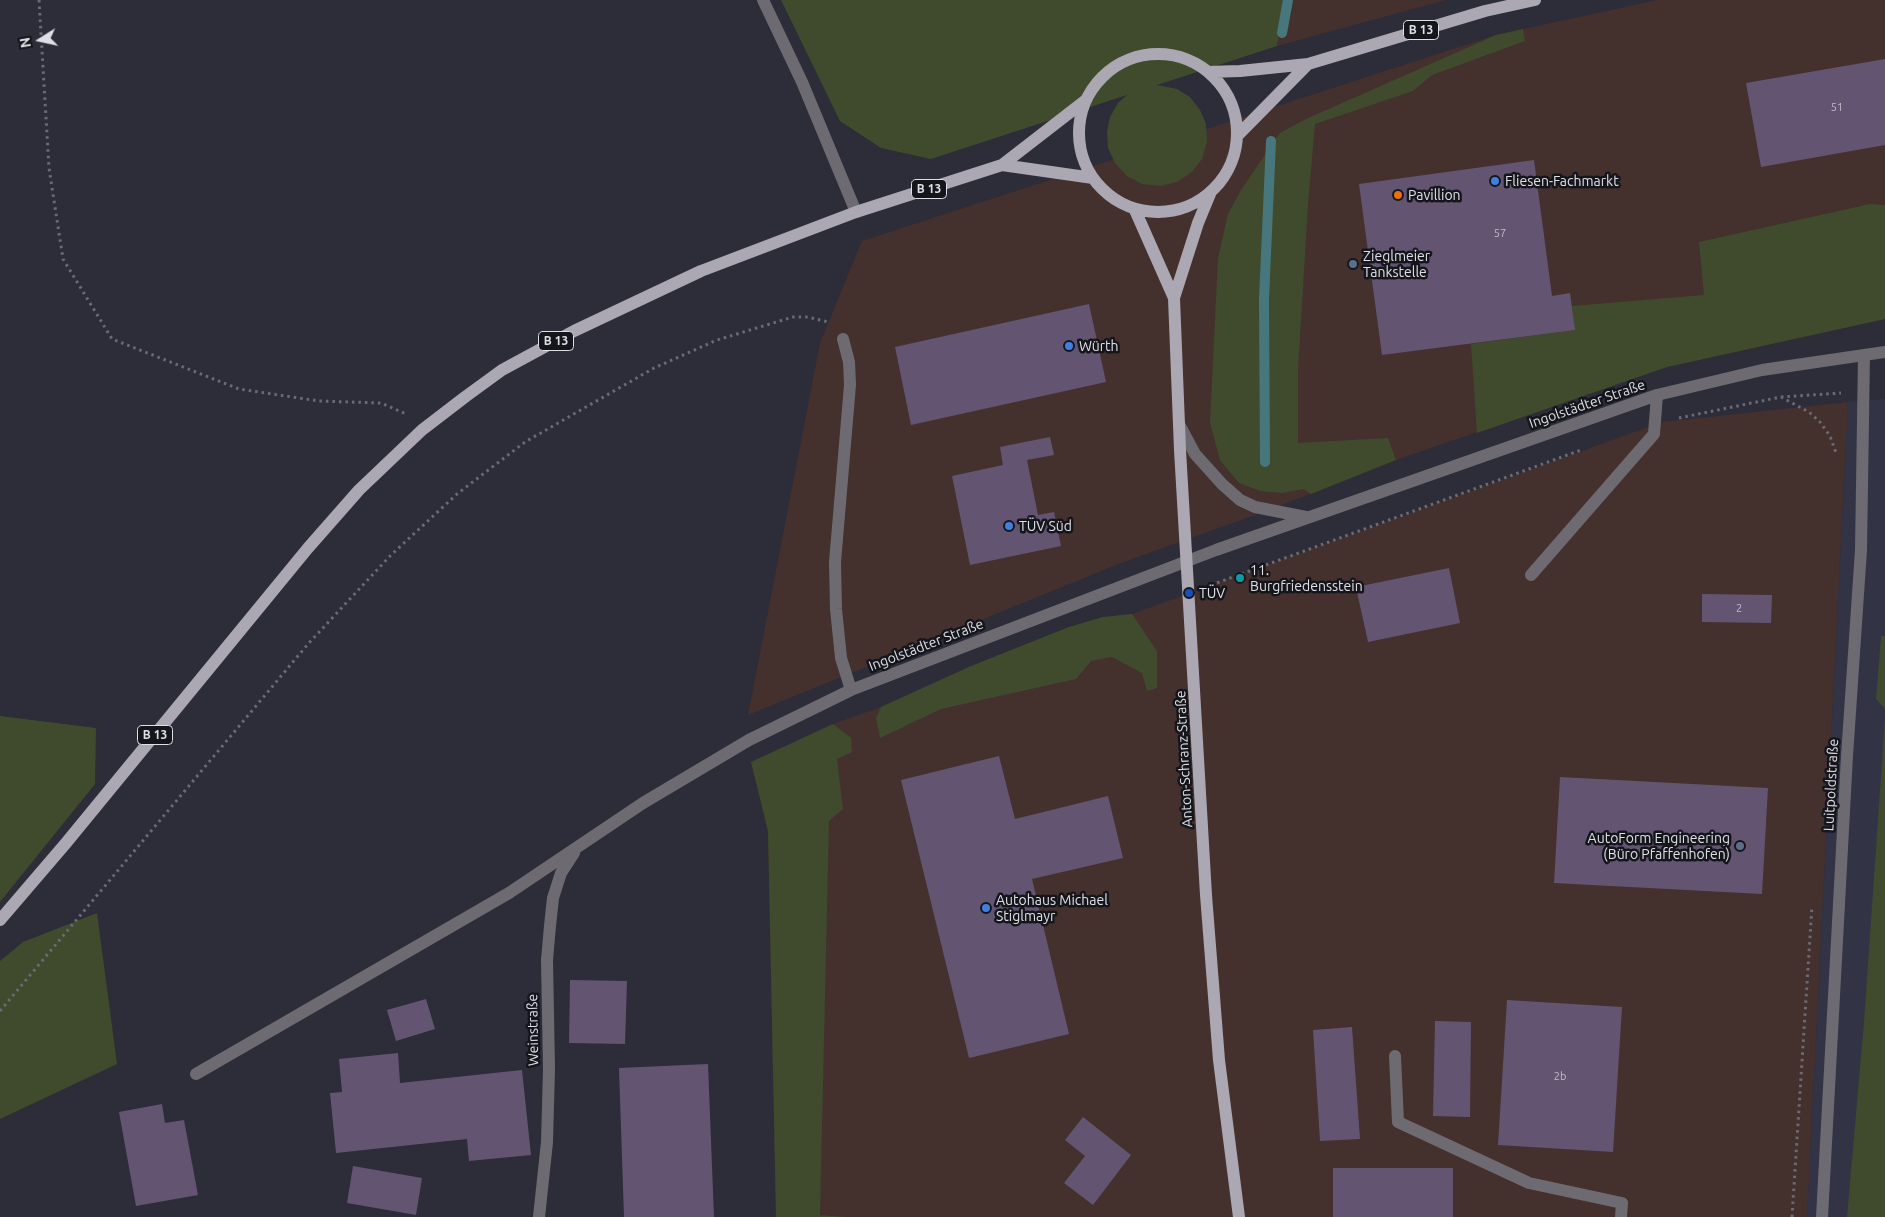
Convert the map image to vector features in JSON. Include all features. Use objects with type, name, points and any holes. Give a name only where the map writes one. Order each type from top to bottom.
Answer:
[{"type":"main road","name":"B 13","points":[[1208,72],[1240,71],[1308,64],[1485,11],[1535,0]]},
{"type":"main road","name":"B 13","points":[[1152,54],[1176,56],[1198,65],[1208,72],[1221,85],[1230,100],[1238,135],[1230,168],[1222,182],[1210,194],[1193,205],[1175,212],[1155,213],[1135,210],[1111,198],[1093,178],[1082,156],[1079,138],[1080,122],[1086,100],[1092,89],[1108,71],[1118,65],[1140,56],[1152,54]]},
{"type":"main road","name":"B 13","points":[[1238,135],[1308,64]]},
{"type":"main road","name":"B 13","points":[[0,920],[66,844],[308,548],[359,490],[422,430],[502,370],[618,309],[701,271],[856,212],[1002,165],[1086,100]]},
{"type":"main road","name":"B 13","points":[[1002,165],[1093,178]]},
{"type":"main road","name":"Anton-Schranz-Straße","points":[[1210,194],[1198,223],[1174,298],[1179,424],[1206,895],[1219,1060],[1239,1217]]},
{"type":"main road","name":"Anton-Schranz-Straße","points":[[1135,210],[1174,298]]},
{"type":"street","points":[[763,0],[802,82],[856,212]]},
{"type":"street","points":[[843,339],[849,362],[850,385],[835,562],[841,658],[851,690]]},
{"type":"street","name":"Ingolstädter Straße","points":[[196,1074],[509,893],[577,849],[642,803],[749,740],[851,690],[1308,517],[1657,395],[1762,370],[1885,352]]},
{"type":"street","name":"Luitpoldstraße","points":[[1822,1217],[1847,756],[1861,550],[1865,391],[1864,355]]},
{"type":"street","points":[[1531,575],[1654,434],[1657,395]]},
{"type":"street","name":"Ingolstädter Straße","points":[[1179,424],[1195,454],[1222,484],[1240,500],[1255,507],[1308,517]]},
{"type":"street","name":"Weinstraße","points":[[540,1217],[547,1133],[549,1069],[547,960],[550,926],[553,898],[562,873],[577,849]]},
{"type":"street","points":[[1395,1056],[1398,1122],[1529,1183],[1622,1203],[1621,1217]]},
{"type":"path","points":[[39,0],[49,168],[63,259],[112,339],[239,389],[319,401],[381,403],[410,416],[422,430]]},
{"type":"path","points":[[0,1011],[308,644],[392,555],[457,494],[526,442],[654,368],[717,340],[793,317],[808,317],[833,324],[843,339]]},
{"type":"path","points":[[1656,423],[1781,397],[1865,391]]},
{"type":"path","points":[[1781,397],[1809,412],[1820,422],[1835,448],[1838,461]]},
{"type":"path","points":[[1189,593],[1590,447]]},
{"type":"path","points":[[1792,1217],[1813,896]]},
{"type":"shaded area","points":[[1285,0],[1446,0],[1277,46]]},
{"type":"shaded area","points":[[1657,0],[1885,0],[1885,319],[1667,367],[1396,460],[1269,510],[1121,563],[748,715],[820,343],[862,241],[1496,35]]},
{"type":"shaded area","points":[[1885,399],[1885,1217],[1807,1217],[1848,402]]},
{"type":"shaded area","points":[[1848,402],[1807,1217],[776,1217],[768,831],[751,762],[833,724],[881,707],[971,666],[1069,627],[1103,617],[1132,614],[1662,422]]},
{"type":"green space","points":[[781,0],[1285,0],[1277,46],[1157,85],[1177,89],[1190,97],[1200,110],[1206,124],[1207,142],[1202,159],[1192,172],[1177,182],[1160,186],[1142,184],[1127,176],[1115,163],[1108,148],[1107,132],[1110,117],[1118,103],[1127,95],[931,159],[881,148],[840,121]]},
{"type":"green space","points":[[1523,29],[1525,41],[1432,75],[1413,91],[1315,124],[1298,370],[1298,443],[1388,438],[1396,460],[1311,494],[1304,489],[1282,493],[1260,491],[1239,483],[1220,460],[1210,423],[1218,258],[1228,214],[1241,190],[1280,133],[1306,119],[1496,35]]},
{"type":"green space","points":[[1870,204],[1885,205],[1885,319],[1667,367],[1477,433],[1471,344],[1574,330],[1572,306],[1704,295],[1699,242]]},
{"type":"green space","points":[[1132,614],[1157,651],[1157,688],[1147,691],[1142,673],[1112,657],[1091,661],[1076,679],[941,709],[880,738],[876,718],[881,707],[971,666],[1069,627],[1103,617]]},
{"type":"green space","points":[[1881,636],[1885,636],[1885,709],[1876,699]]},
{"type":"green space","points":[[0,716],[96,728],[95,784],[0,902]]},
{"type":"green space","points":[[1885,718],[1885,1217],[1847,1217],[1864,1022]]},
{"type":"green space","points":[[833,724],[851,738],[852,752],[837,759],[843,809],[829,821],[820,1215],[846,1217],[776,1217],[768,831],[751,762]]},
{"type":"green space","points":[[97,913],[117,1064],[0,1119],[0,961],[23,942]]},
{"type":"building","points":[[1885,59],[1885,145],[1761,167],[1746,83]]},
{"type":"building","points":[[1534,160],[1552,296],[1570,293],[1575,330],[1382,355],[1359,184]]},
{"type":"building","points":[[1089,304],[1106,382],[911,425],[895,347]]},
{"type":"building","points":[[1050,437],[1054,455],[1027,460],[1038,515],[1054,512],[1061,546],[970,565],[952,476],[1003,465],[1000,447]]},
{"type":"building","points":[[1449,568],[1460,623],[1368,642],[1356,587]]},
{"type":"building","points":[[1702,594],[1772,595],[1771,623],[1702,622]]},
{"type":"building","points":[[999,756],[1015,819],[1108,796],[1123,858],[1032,879],[1069,1034],[969,1058],[901,780]]},
{"type":"building","points":[[1560,777],[1768,788],[1762,894],[1554,883]]},
{"type":"building","points":[[570,980],[627,981],[625,1044],[569,1043]]},
{"type":"building","points":[[426,999],[435,1029],[396,1041],[387,1010]]},
{"type":"building","points":[[1507,1000],[1622,1007],[1613,1152],[1498,1145]]},
{"type":"building","points":[[1435,1021],[1471,1022],[1470,1117],[1433,1116]]},
{"type":"building","points":[[1352,1027],[1360,1139],[1320,1141],[1313,1030]]},
{"type":"building","points":[[398,1053],[400,1083],[522,1070],[531,1155],[469,1161],[467,1139],[336,1153],[330,1093],[342,1092],[339,1059]]},
{"type":"building","points":[[708,1064],[714,1217],[624,1217],[619,1068]]},
{"type":"building","points":[[162,1104],[165,1123],[184,1120],[198,1195],[136,1206],[119,1112]]},
{"type":"building","points":[[1083,1117],[1131,1155],[1093,1205],[1064,1183],[1085,1156],[1065,1140]]},
{"type":"building","points":[[353,1166],[422,1178],[416,1215],[347,1203]]},
{"type":"building","points":[[1333,1168],[1453,1168],[1453,1217],[1333,1217]]},
{"type":"waterway","points":[[1282,33],[1288,0]]},
{"type":"waterway","points":[[1265,462],[1264,299],[1271,141]]},
{"type":"place","name":"Fliesen-Fachmarkt","points":[[1495,181]]},
{"type":"place","name":"Pavillion","points":[[1398,195]]},
{"type":"place","name":"Zieglmeier Tankstelle","points":[[1353,264]]},
{"type":"place","name":"Würth","points":[[1069,346]]},
{"type":"place","name":"TÜV Süd","points":[[1009,526]]},
{"type":"place","name":"11. Burgfriedensstein","points":[[1240,578]]},
{"type":"place","name":"TÜV","points":[[1189,593]]},
{"type":"place","name":"AutoForm Engineering (Büro Pfaffenhofen)","points":[[1740,846]]},
{"type":"place","name":"Autohaus Michael Stiglmayr","points":[[986,908]]}]
